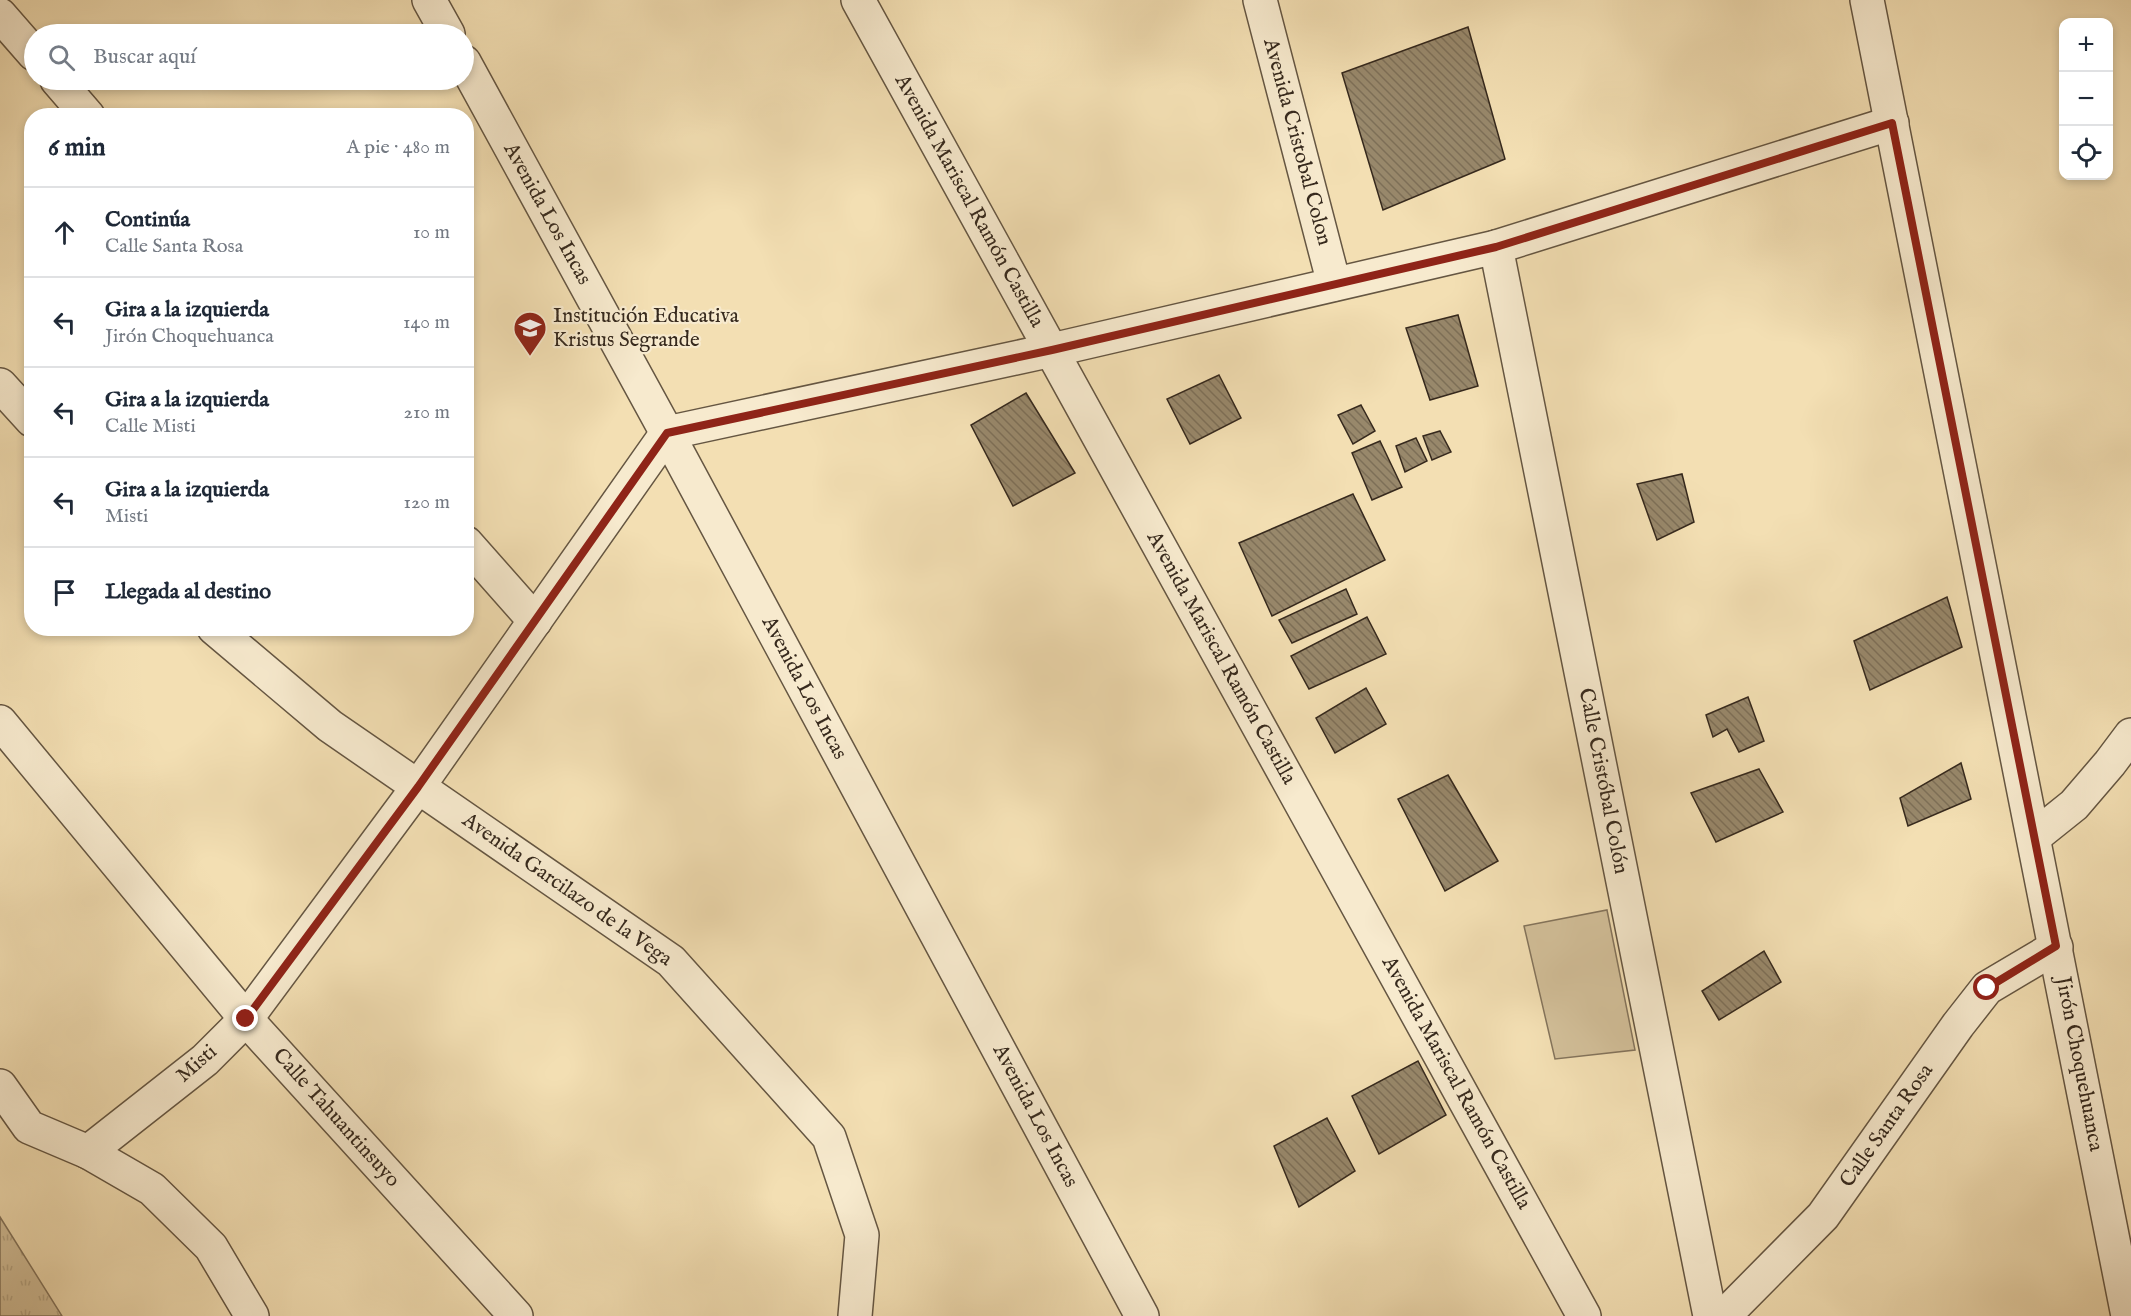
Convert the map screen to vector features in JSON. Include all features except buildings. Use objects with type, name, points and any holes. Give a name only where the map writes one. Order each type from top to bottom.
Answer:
[{"type":"street","points":[[429,0],[442,24]]},
{"type":"street","name":"Avenida Mariscal Ramón Castilla","points":[[858,0],[1584,1316]]},
{"type":"street","name":"Avenida Cristobal Colon","points":[[1260,0],[1334,284]]},
{"type":"street","name":"Jirón Choquehuanca","points":[[1867,0],[2128,1316]]},
{"type":"street","points":[[0,15],[24,43]]},
{"type":"street","name":"Avenida Los Incas","points":[[474,80],[667,433],[1142,1316]]},
{"type":"street","points":[[66,90],[81,108]]},
{"type":"street","points":[[667,433],[1052,350],[1496,247],[1892,123]]},
{"type":"street","name":"Calle Cristóbal Colón","points":[[1496,247],[1710,1316]]},
{"type":"street","points":[[0,385],[24,411]]},
{"type":"street","name":"Misti","points":[[88,1152],[205,1060],[246,1019],[418,787],[667,433]]},
{"type":"street","points":[[474,552],[535,621]]},
{"type":"street","name":"Avenida Garcilazo de la Vega","points":[[223,636],[330,726],[671,961],[829,1137],[862,1235],[855,1316]]},
{"type":"street","name":"Calle Tahuantinsuyo","points":[[0,722],[246,1019],[516,1316]]},
{"type":"street","points":[[2034,837],[2074,806],[2131,735]]},
{"type":"street","name":"Calle Santa Rosa","points":[[1724,1316],[1823,1216],[1958,1025],[1987,988],[2056,946]]},
{"type":"street","points":[[0,1086],[29,1127],[88,1152],[152,1189],[211,1247],[252,1316]]},
{"type":"green space","points":[[1607,910],[1635,1050],[1555,1059],[1524,926]]},
{"type":"green space","points":[[0,1217],[62,1316],[0,1316]]},
{"type":"place","name":"Institución Educativa Kristus Segrande","points":[[530,357]]},
{"type":"route","points":[[246,1019],[418,787],[667,433],[1052,350],[1496,247],[1892,123],[2056,946],[1987,988]]}]
